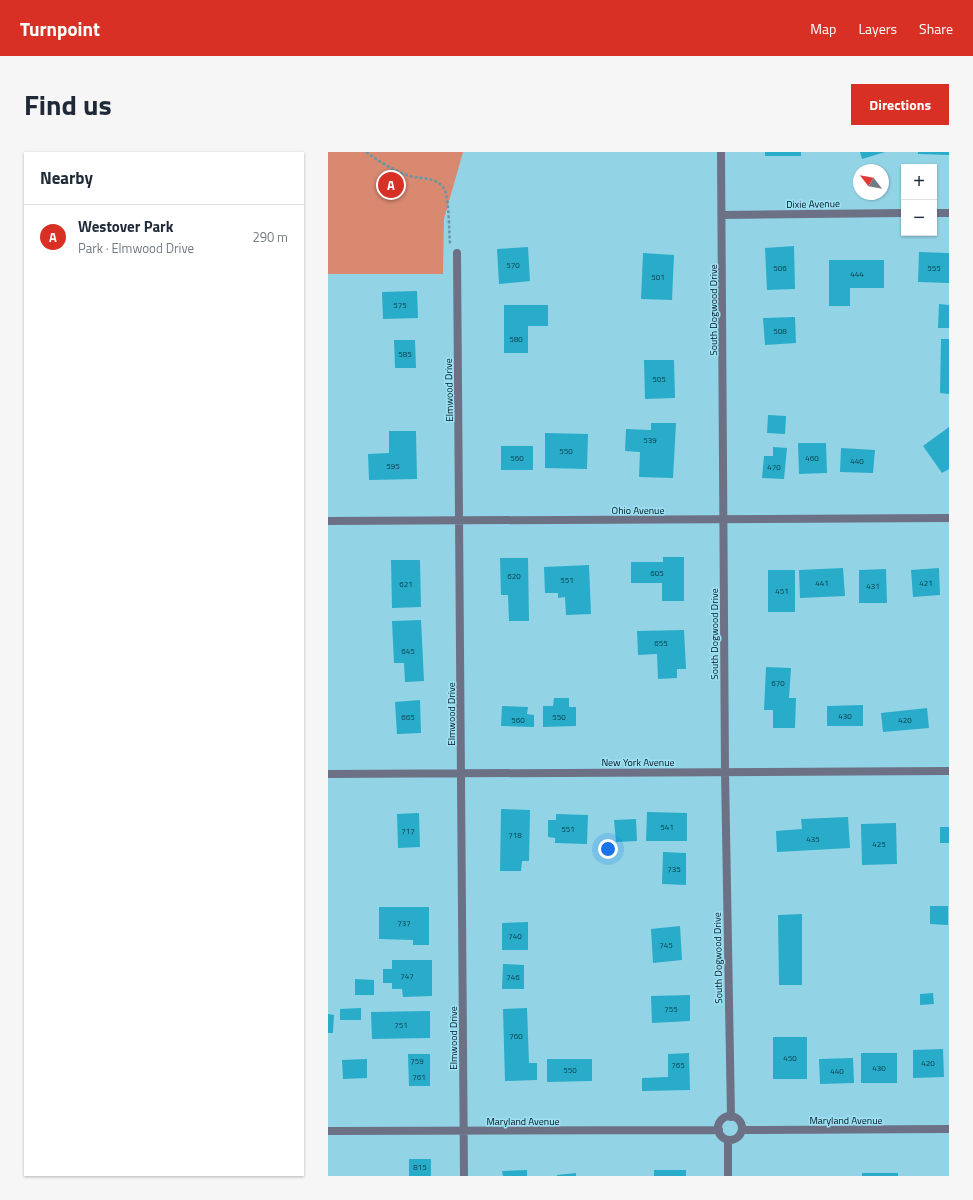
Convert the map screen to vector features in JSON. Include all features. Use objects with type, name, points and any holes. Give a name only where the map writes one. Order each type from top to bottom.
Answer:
[{"type":"street","name":"South Dogwood Drive","points":[[721,152],[725,772],[731,1117]]},
{"type":"street","name":"Dixie Avenue","points":[[722,215],[901,213]]},
{"type":"street","points":[[937,213],[949,213]]},
{"type":"street","name":"Elmwood Drive","points":[[457,253],[464,1176]]},
{"type":"street","name":"Ohio Avenue","points":[[328,521],[949,518]]},
{"type":"street","name":"New York Avenue","points":[[328,774],[949,771]]},
{"type":"street","points":[[731,1117],[740,1122],[742,1130],[739,1137],[728,1140],[721,1136],[719,1130],[720,1122],[731,1117]]},
{"type":"street","name":"Maryland Avenue","points":[[742,1130],[949,1129]]},
{"type":"street","name":"Maryland Avenue","points":[[328,1131],[719,1130]]},
{"type":"street","points":[[728,1140],[728,1176]]},
{"type":"path","points":[[366,152],[378,161],[405,175],[433,180],[440,184],[445,191],[450,246],[457,253]]},
{"type":"shaded area","points":[[328,152],[463,152],[444,219],[443,274],[328,274]]},
{"type":"building","points":[[765,152],[801,152],[801,156],[765,156]]},
{"type":"building","points":[[860,152],[885,152],[862,159]]},
{"type":"building","points":[[918,152],[949,152],[949,155],[918,154]]},
{"type":"building","points":[[794,246],[795,289],[767,290],[765,248]]},
{"type":"building","points":[[528,247],[530,281],[499,284],[497,249]]},
{"type":"building","points":[[919,252],[949,253],[949,283],[918,282]]},
{"type":"building","points":[[643,253],[674,255],[672,300],[641,299]]},
{"type":"building","points":[[829,260],[884,260],[884,288],[850,288],[850,306],[829,306]]},
{"type":"building","points":[[417,291],[418,318],[383,319],[382,292]]},
{"type":"building","points":[[939,304],[949,305],[949,328],[938,328]]},
{"type":"building","points":[[504,305],[548,305],[548,326],[528,326],[528,353],[504,353]]},
{"type":"building","points":[[795,317],[796,343],[765,345],[763,318]]},
{"type":"building","points":[[941,339],[949,339],[949,394],[940,393]]},
{"type":"building","points":[[394,340],[415,340],[416,368],[395,368]]},
{"type":"building","points":[[644,360],[674,360],[675,398],[645,399]]},
{"type":"building","points":[[768,415],[786,416],[785,434],[767,433]]},
{"type":"building","points":[[651,423],[676,423],[673,478],[639,477],[640,452],[625,451],[626,429],[651,430]]},
{"type":"building","points":[[949,427],[949,469],[942,473],[923,446]]},
{"type":"building","points":[[389,431],[416,431],[417,479],[369,480],[368,454],[389,453]]},
{"type":"building","points":[[545,433],[588,434],[587,469],[545,468]]},
{"type":"building","points":[[798,443],[826,443],[827,473],[799,474]]},
{"type":"building","points":[[501,446],[533,446],[533,470],[501,470]]},
{"type":"building","points":[[773,447],[787,448],[784,479],[762,478],[764,456],[773,456]]},
{"type":"building","points":[[841,448],[875,450],[873,473],[840,472]]},
{"type":"building","points":[[663,557],[684,557],[684,601],[662,601],[662,583],[631,583],[631,562],[663,562]]},
{"type":"building","points":[[500,558],[528,558],[529,621],[509,621],[508,595],[501,595]]},
{"type":"building","points":[[391,560],[420,560],[421,607],[392,608]]},
{"type":"building","points":[[589,565],[591,614],[566,615],[565,597],[558,598],[558,593],[545,593],[544,567]]},
{"type":"building","points":[[843,568],[845,596],[800,598],[799,570]]},
{"type":"building","points":[[939,568],[940,595],[913,597],[911,570]]},
{"type":"building","points":[[886,569],[887,603],[859,603],[859,570]]},
{"type":"building","points":[[768,570],[795,570],[795,612],[768,612]]},
{"type":"building","points":[[421,620],[424,681],[405,682],[404,663],[394,663],[392,621]]},
{"type":"building","points":[[684,630],[686,669],[677,669],[677,678],[658,679],[657,654],[638,655],[637,631]]},
{"type":"building","points":[[766,667],[791,668],[789,698],[796,698],[795,728],[773,728],[773,710],[764,710]]},
{"type":"building","points":[[554,698],[569,698],[569,707],[576,707],[576,726],[543,727],[543,706],[553,706]]},
{"type":"building","points":[[420,700],[421,733],[397,734],[395,702]]},
{"type":"building","points":[[863,705],[863,726],[827,726],[827,706]]},
{"type":"building","points":[[502,706],[528,707],[527,714],[534,715],[534,727],[501,726]]},
{"type":"building","points":[[927,708],[929,728],[883,732],[881,713]]},
{"type":"building","points":[[501,809],[530,810],[529,861],[522,861],[521,871],[500,871]]},
{"type":"building","points":[[647,812],[687,813],[687,841],[646,841]]},
{"type":"building","points":[[419,813],[420,847],[398,848],[397,814]]},
{"type":"building","points":[[556,814],[588,815],[587,844],[555,843],[555,838],[548,837],[548,820],[556,820]]},
{"type":"building","points":[[848,817],[850,848],[777,852],[776,831],[802,829],[801,819]]},
{"type":"building","points":[[636,819],[637,841],[616,842],[614,820]]},
{"type":"building","points":[[896,823],[897,864],[862,865],[861,824]]},
{"type":"building","points":[[940,827],[949,827],[949,843],[940,843]]},
{"type":"building","points":[[663,852],[686,853],[686,885],[662,884]]},
{"type":"building","points":[[930,906],[948,906],[948,925],[930,924]]},
{"type":"building","points":[[379,907],[429,907],[429,945],[413,945],[413,940],[379,939]]},
{"type":"building","points":[[802,914],[802,985],[779,985],[778,915]]},
{"type":"building","points":[[528,922],[528,950],[502,950],[502,923]]},
{"type":"building","points":[[680,926],[682,960],[653,963],[651,929]]},
{"type":"building","points":[[392,960],[432,960],[432,996],[403,997],[402,989],[392,989],[392,983],[383,983],[383,969],[392,969]]},
{"type":"building","points":[[503,964],[524,965],[524,989],[502,989]]},
{"type":"building","points":[[355,979],[374,980],[374,995],[355,995]]},
{"type":"building","points":[[933,993],[934,1004],[920,1005],[920,994]]},
{"type":"building","points":[[690,995],[690,1021],[652,1023],[651,996]]},
{"type":"building","points":[[361,1008],[361,1020],[340,1020],[340,1009]]},
{"type":"building","points":[[527,1008],[529,1063],[537,1063],[537,1080],[505,1081],[503,1009]]},
{"type":"building","points":[[430,1011],[430,1038],[372,1039],[371,1012]]},
{"type":"building","points":[[328,1014],[334,1015],[333,1033],[328,1033]]},
{"type":"building","points":[[773,1037],[807,1037],[807,1079],[773,1079]]},
{"type":"building","points":[[943,1049],[944,1077],[913,1078],[913,1050]]},
{"type":"building","points":[[689,1053],[690,1090],[642,1091],[642,1078],[668,1077],[668,1054]]},
{"type":"building","points":[[861,1053],[897,1053],[897,1083],[861,1083]]},
{"type":"building","points":[[408,1054],[430,1054],[430,1086],[409,1086]]},
{"type":"building","points":[[853,1058],[854,1083],[820,1084],[819,1059]]},
{"type":"building","points":[[367,1059],[367,1078],[343,1079],[342,1060]]},
{"type":"building","points":[[547,1059],[592,1059],[592,1081],[547,1082]]},
{"type":"building","points":[[409,1159],[431,1159],[431,1176],[409,1176]]},
{"type":"building","points":[[527,1170],[527,1176],[503,1176],[502,1171]]},
{"type":"building","points":[[654,1170],[686,1170],[686,1176],[654,1176]]},
{"type":"building","points":[[576,1173],[576,1176],[557,1176],[557,1175]]},
{"type":"building","points":[[862,1173],[898,1173],[898,1176],[862,1176]]},
{"type":"place","name":"Westover Park","points":[[391,185]]}]
